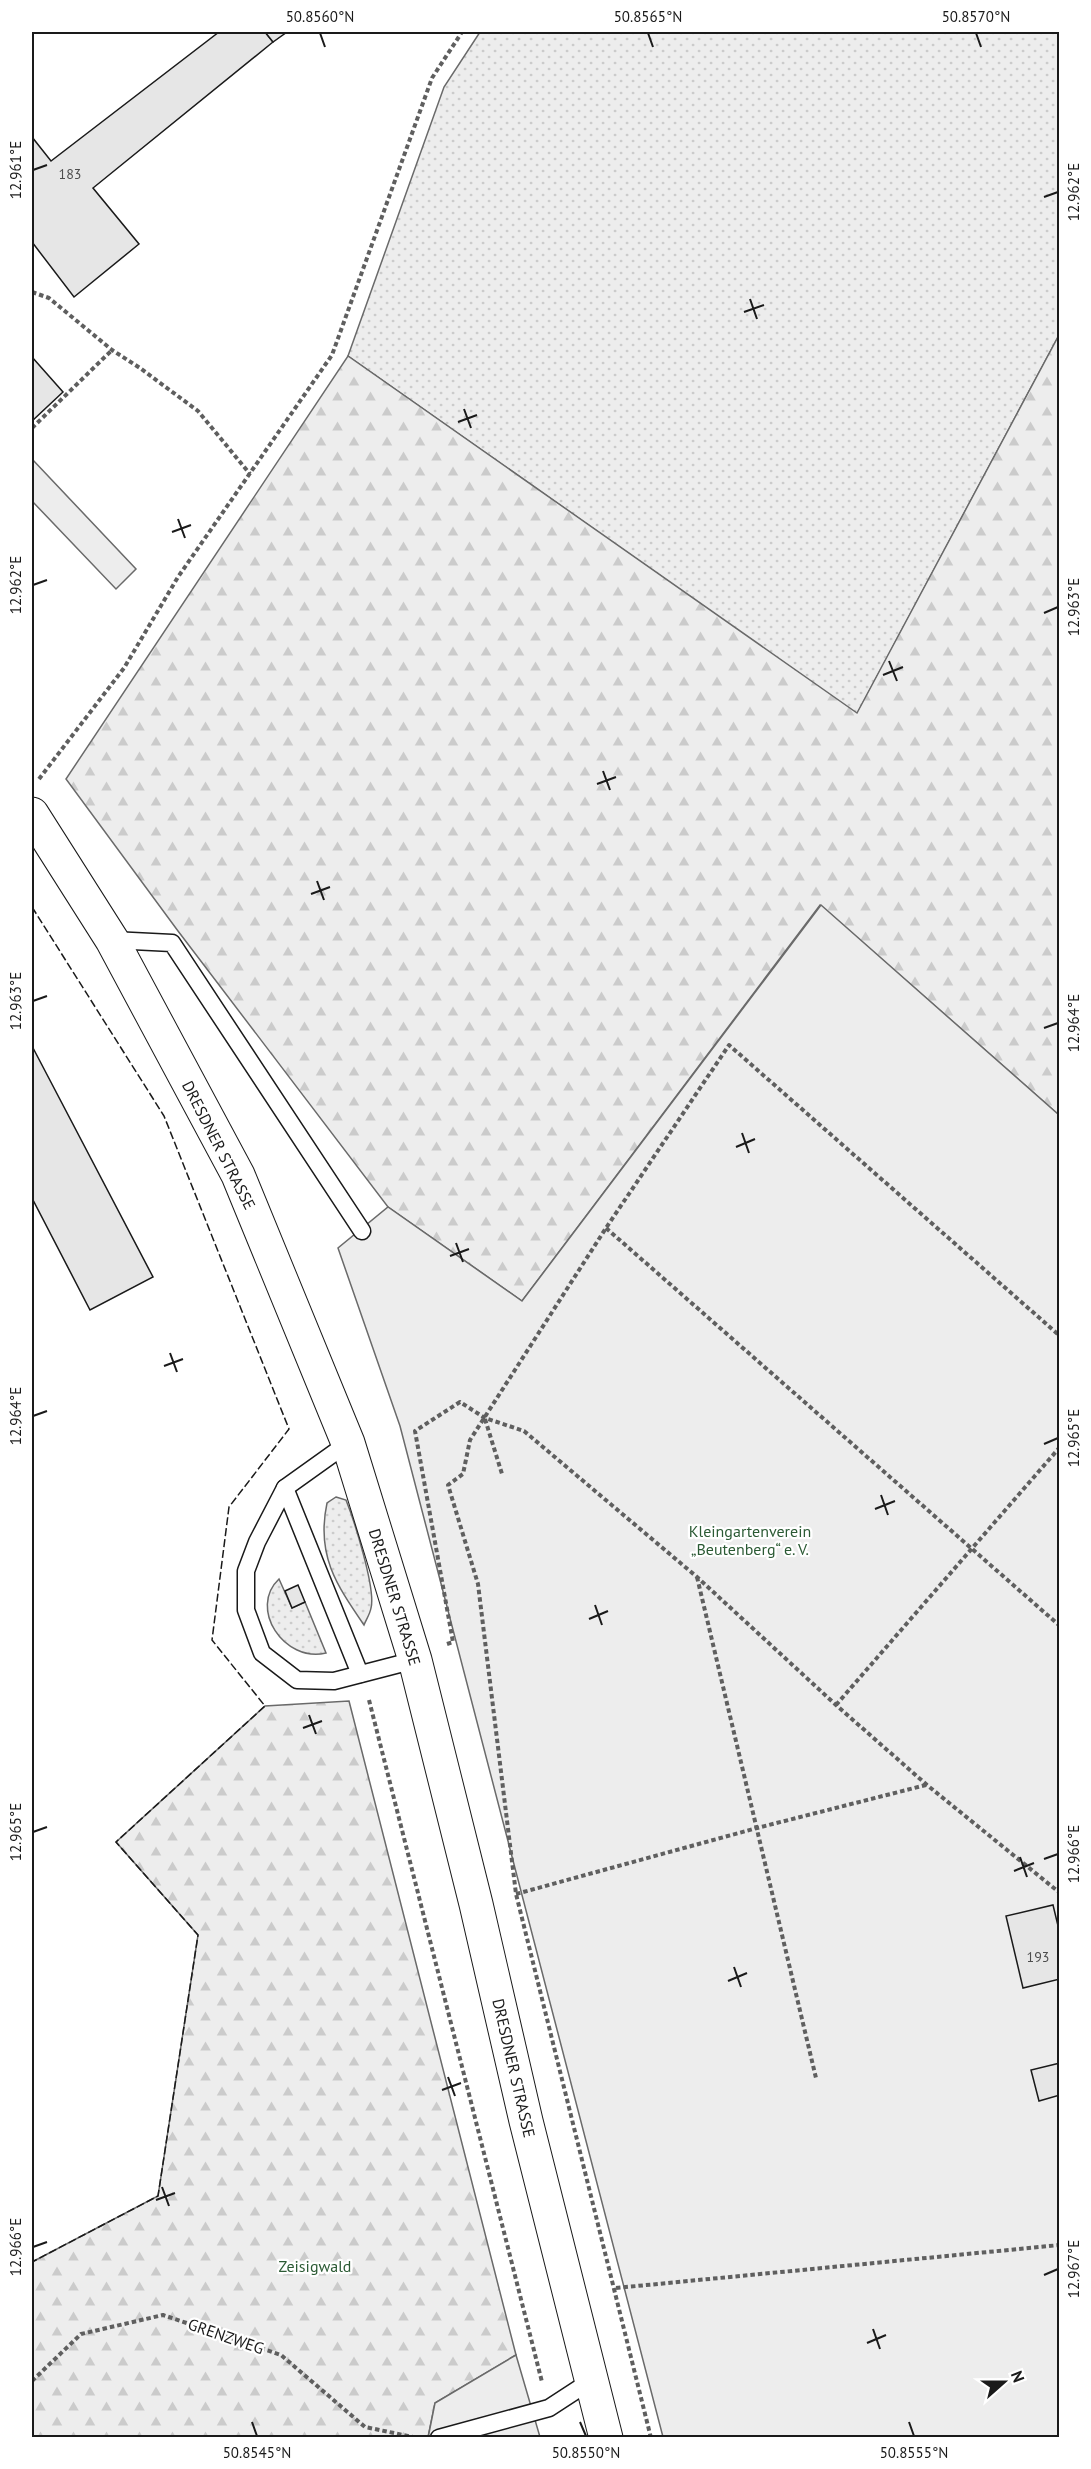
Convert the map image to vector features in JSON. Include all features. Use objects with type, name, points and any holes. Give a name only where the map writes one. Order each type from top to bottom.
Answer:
[{"type":"main road","name":"DRESDNER STRASSE","points":[[32,814],[112,940],[237,1175],[348,1443],[415,1660],[606,2438]]},
{"type":"lane","points":[[112,940],[172,943],[362,1231]]},
{"type":"lane","points":[[348,1443],[285,1488],[257,1542],[246,1571],[246,1610],[262,1653],[297,1680],[334,1681],[415,1660]]},
{"type":"lane","points":[[285,1488],[360,1674]]},
{"type":"lane","points":[[439,2438],[549,2408],[592,2380]]},
{"type":"path","points":[[39,780],[124,668],[178,578],[332,355],[432,78],[462,32]]},
{"type":"path","points":[[32,292],[49,298],[112,350],[198,411],[250,474]]},
{"type":"path","points":[[32,428],[112,350]]},
{"type":"path","points":[[651,2438],[616,2288],[516,1894],[478,1584],[448,1485],[463,1474],[470,1440],[606,1228],[729,1046],[1059,1336]]},
{"type":"path","points":[[606,1228],[1059,1626]]},
{"type":"path","points":[[415,1660],[453,1642],[415,1431],[460,1401],[485,1418],[524,1431],[697,1577],[927,1785],[1059,1893]]},
{"type":"path","points":[[485,1418],[502,1474]]},
{"type":"path","points":[[836,1705],[1059,1447]]},
{"type":"path","points":[[697,1577],[816,2078]]},
{"type":"path","points":[[360,1674],[367,1692],[549,2408]]},
{"type":"path","points":[[516,1894],[757,1828],[927,1785]]},
{"type":"path","points":[[616,2288],[1059,2245]]},
{"type":"path","name":"GRENZWEG","points":[[32,2381],[81,2334],[163,2315],[281,2355],[365,2427],[414,2438]]},
{"type":"green space","points":[[480,32],[1059,32],[1059,335],[857,714],[348,356],[444,87]]},
{"type":"green space","points":[[1059,335],[1059,1115],[820,905],[522,1301],[388,1207],[178,931],[66,779],[348,356],[857,713]]},
{"type":"green space","points":[[336,1497],[346,1500],[367,1571],[372,1599],[364,1625],[337,1582],[326,1554],[324,1521],[327,1503]]},
{"type":"green space","points":[[279,1579],[292,1608],[305,1602],[326,1653],[311,1654],[297,1650],[284,1642],[275,1631],[269,1618],[267,1604],[270,1591]]},
{"type":"green space","name":"Zeisigwald","points":[[349,1701],[516,2355],[435,2403],[428,2437],[32,2438],[32,2262],[158,2196],[198,1935],[116,1842],[265,1706]]},
{"type":"shaded area","points":[[32,459],[136,569],[116,589],[32,501]]},
{"type":"shaded area","name":"Kleingartenverein „Beutenberg“ e. V.","points":[[821,905],[1059,1115],[1059,2437],[663,2437],[400,1426],[338,1248],[388,1207],[522,1301]]},
{"type":"shaded area","points":[[516,2355],[540,2437],[428,2438],[435,2403]]},
{"type":"building","points":[[219,32],[265,32],[273,42],[93,188],[139,244],[74,297],[32,242],[32,137],[51,161]]},
{"type":"building","points":[[265,32],[287,32],[273,42]]},
{"type":"building","points":[[32,357],[63,392],[32,421]]},
{"type":"building","points":[[32,1046],[153,1277],[90,1310],[32,1198]]},
{"type":"building","points":[[298,1585],[305,1602],[292,1608],[285,1591]]},
{"type":"building","points":[[1053,1905],[1060,1934],[1060,1979],[1023,1988],[1006,1916]]},
{"type":"building","points":[[1060,2063],[1060,2095],[1039,2101],[1031,2070]]},
{"type":"fence","points":[[32,907],[164,1116],[289,1429],[229,1507],[212,1640],[265,1706],[116,1842],[198,1935],[158,2196],[32,2262]]}]
